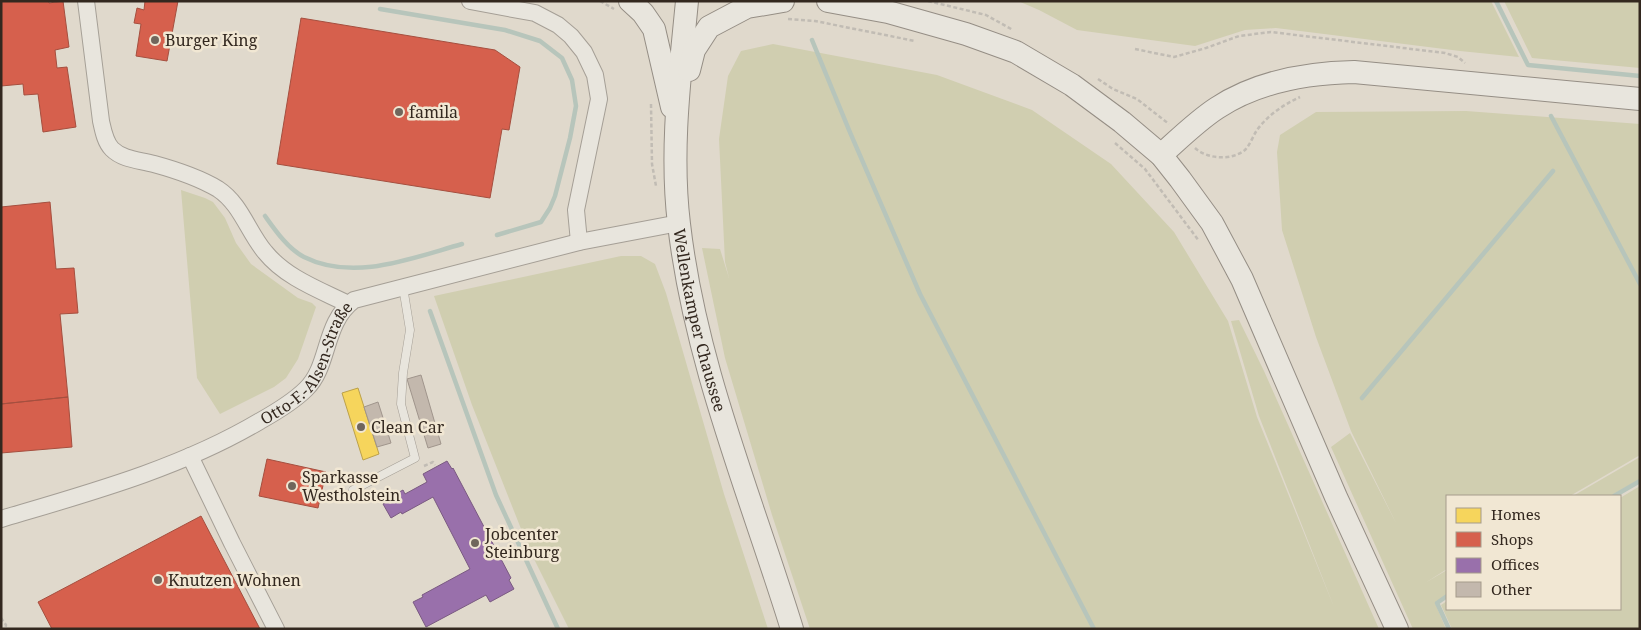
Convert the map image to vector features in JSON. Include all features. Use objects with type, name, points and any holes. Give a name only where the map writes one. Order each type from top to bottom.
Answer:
[{"type":"main road","points":[[630,1],[643,13],[654,29],[676,127]]},
{"type":"main road","name":"Wellenkamper Chaussee","points":[[687,1],[676,127],[678,223],[688,281],[712,380],[792,629]]},
{"type":"main road","points":[[828,1],[888,12],[966,34],[1016,52],[1072,84],[1122,122],[1153,162],[1180,179],[1212,223],[1242,279],[1336,497],[1397,629]]},
{"type":"main road","points":[[676,127],[694,50],[709,27],[747,7],[785,10]]},
{"type":"main road","points":[[1153,162],[1181,136],[1218,108],[1252,90],[1289,78],[1354,72],[1640,99]]},
{"type":"street","points":[[86,1],[103,134],[111,148],[120,155],[130,159],[152,163],[188,175],[217,189],[229,198],[242,215],[264,252],[273,262],[292,276],[348,304]]},
{"type":"street","points":[[470,1],[535,13],[558,25],[584,52],[595,75],[599,98],[576,210],[579,242]]},
{"type":"street","name":"Otto-F.-Alsen-Straße","points":[[1,519],[91,492],[190,456],[247,429],[280,409],[308,387],[320,365],[336,321],[348,304],[360,298],[579,242],[678,223]]},
{"type":"street","points":[[190,456],[276,629]]},
{"type":"lane","points":[[353,490],[415,458],[401,404],[403,373],[410,330],[403,287]]},
{"type":"path","points":[[785,10],[815,21],[918,41]]},
{"type":"path","points":[[1135,49],[1174,57],[1239,36],[1271,32],[1446,53],[1458,57],[1469,66],[1476,84]]},
{"type":"path","points":[[651,98],[652,164],[657,190]]},
{"type":"path","points":[[1111,139],[1153,162]]},
{"type":"path","points":[[1,618],[6,625],[5,629]]},
{"type":"shaded area","points":[[1018,1],[1491,1],[1519,57],[1276,28],[1245,30],[1195,46],[1077,30]]},
{"type":"shaded area","points":[[1504,1],[1640,1],[1640,68],[1532,58]]},
{"type":"shaded area","points":[[773,44],[937,75],[1032,110],[1111,164],[1174,232],[1228,321],[1257,417],[1334,607],[1259,416],[1231,321],[1239,320],[1264,371],[1379,629],[810,629],[772,515],[725,358],[702,248],[720,249],[729,278],[725,262],[719,139],[728,76],[741,51]]},
{"type":"shaded area","points":[[1466,111],[1640,124],[1640,455],[1572,495],[1446,495],[1446,570],[1425,583],[1446,571],[1446,596],[1435,603],[1446,629],[1413,629],[1331,447],[1350,433],[1396,523],[1351,431],[1316,337],[1282,230],[1277,152],[1280,135],[1316,112]]},
{"type":"shaded area","points":[[181,190],[213,202],[225,218],[236,243],[251,264],[298,298],[312,303],[316,307],[298,359],[286,378],[274,387],[220,414],[197,378]]},
{"type":"shaded area","points":[[621,256],[641,256],[655,264],[666,293],[724,494],[768,629],[569,629],[529,549],[472,405],[434,296]]},
{"type":"shaded area","points":[[1640,457],[1640,479],[1612,495],[1575,495]]},
{"type":"shaded area","points":[[1640,486],[1640,629],[1452,629],[1441,605],[1446,602],[1446,610],[1621,610],[1621,497]]},
{"type":"building: Homes","name":"Clean Car","points":[[358,388],[379,454],[363,460],[342,393]]},
{"type":"building: Shops","points":[[1,1],[49,1],[49,3],[63,1],[69,47],[55,50],[57,68],[67,67],[76,127],[43,132],[38,94],[24,95],[23,84],[1,86]]},
{"type":"building: Shops","name":"Burger King","points":[[145,1],[178,1],[167,61],[136,56],[141,24],[134,23],[137,8],[144,10]]},
{"type":"building: Shops","name":"famila","points":[[301,18],[495,50],[520,67],[509,130],[502,129],[490,198],[277,164]]},
{"type":"building: Shops","points":[[50,202],[56,269],[74,268],[78,313],[60,314],[68,397],[1,404],[1,207]]},
{"type":"building: Shops","points":[[68,397],[72,447],[1,453],[1,404]]},
{"type":"building: Shops","name":"Sparkasse Westholstein","points":[[267,459],[326,472],[318,508],[259,496]]},
{"type":"building: Shops","name":"Knutzen Wohnen","points":[[201,516],[260,629],[52,629],[38,602]]},
{"type":"building: Offices","name":"Jobcenter Steinburg","points":[[447,461],[453,468],[511,578],[509,580],[514,589],[490,602],[486,595],[426,627],[413,602],[423,597],[422,595],[470,569],[433,497],[391,518],[383,504],[393,499],[392,496],[403,490],[405,494],[427,482],[423,474]]},
{"type":"building: Other","points":[[421,375],[441,444],[428,448],[407,379]]},
{"type":"building: Other","points":[[378,402],[391,443],[377,447],[364,407]]},
{"type":"waterway","points":[[1496,1],[1528,65],[1640,76]]},
{"type":"waterway","points":[[380,9],[505,30],[540,41],[562,58],[572,80],[576,106],[555,196],[541,222],[497,235]]},
{"type":"waterway","points":[[812,40],[920,294],[1094,629]]},
{"type":"waterway","points":[[1551,116],[1640,284]]},
{"type":"waterway","points":[[1362,398],[1553,171]]},
{"type":"waterway","points":[[265,216],[282,239],[298,254],[323,264],[343,267],[363,268],[383,265],[462,244]]},
{"type":"waterway","points":[[430,311],[496,495],[558,629]]},
{"type":"waterway","points":[[1616,495],[1640,481]]},
{"type":"waterway","points":[[1446,597],[1437,603],[1449,629]]},
{"type":"place","name":"Burger King","points":[[155,40]]},
{"type":"place","name":"famila","points":[[399,112]]},
{"type":"place","name":"Clean Car","points":[[361,427]]},
{"type":"place","name":"Sparkasse Westholstein","points":[[292,486]]},
{"type":"place","name":"Jobcenter Steinburg","points":[[475,543]]},
{"type":"place","name":"Knutzen Wohnen","points":[[158,580]]}]
